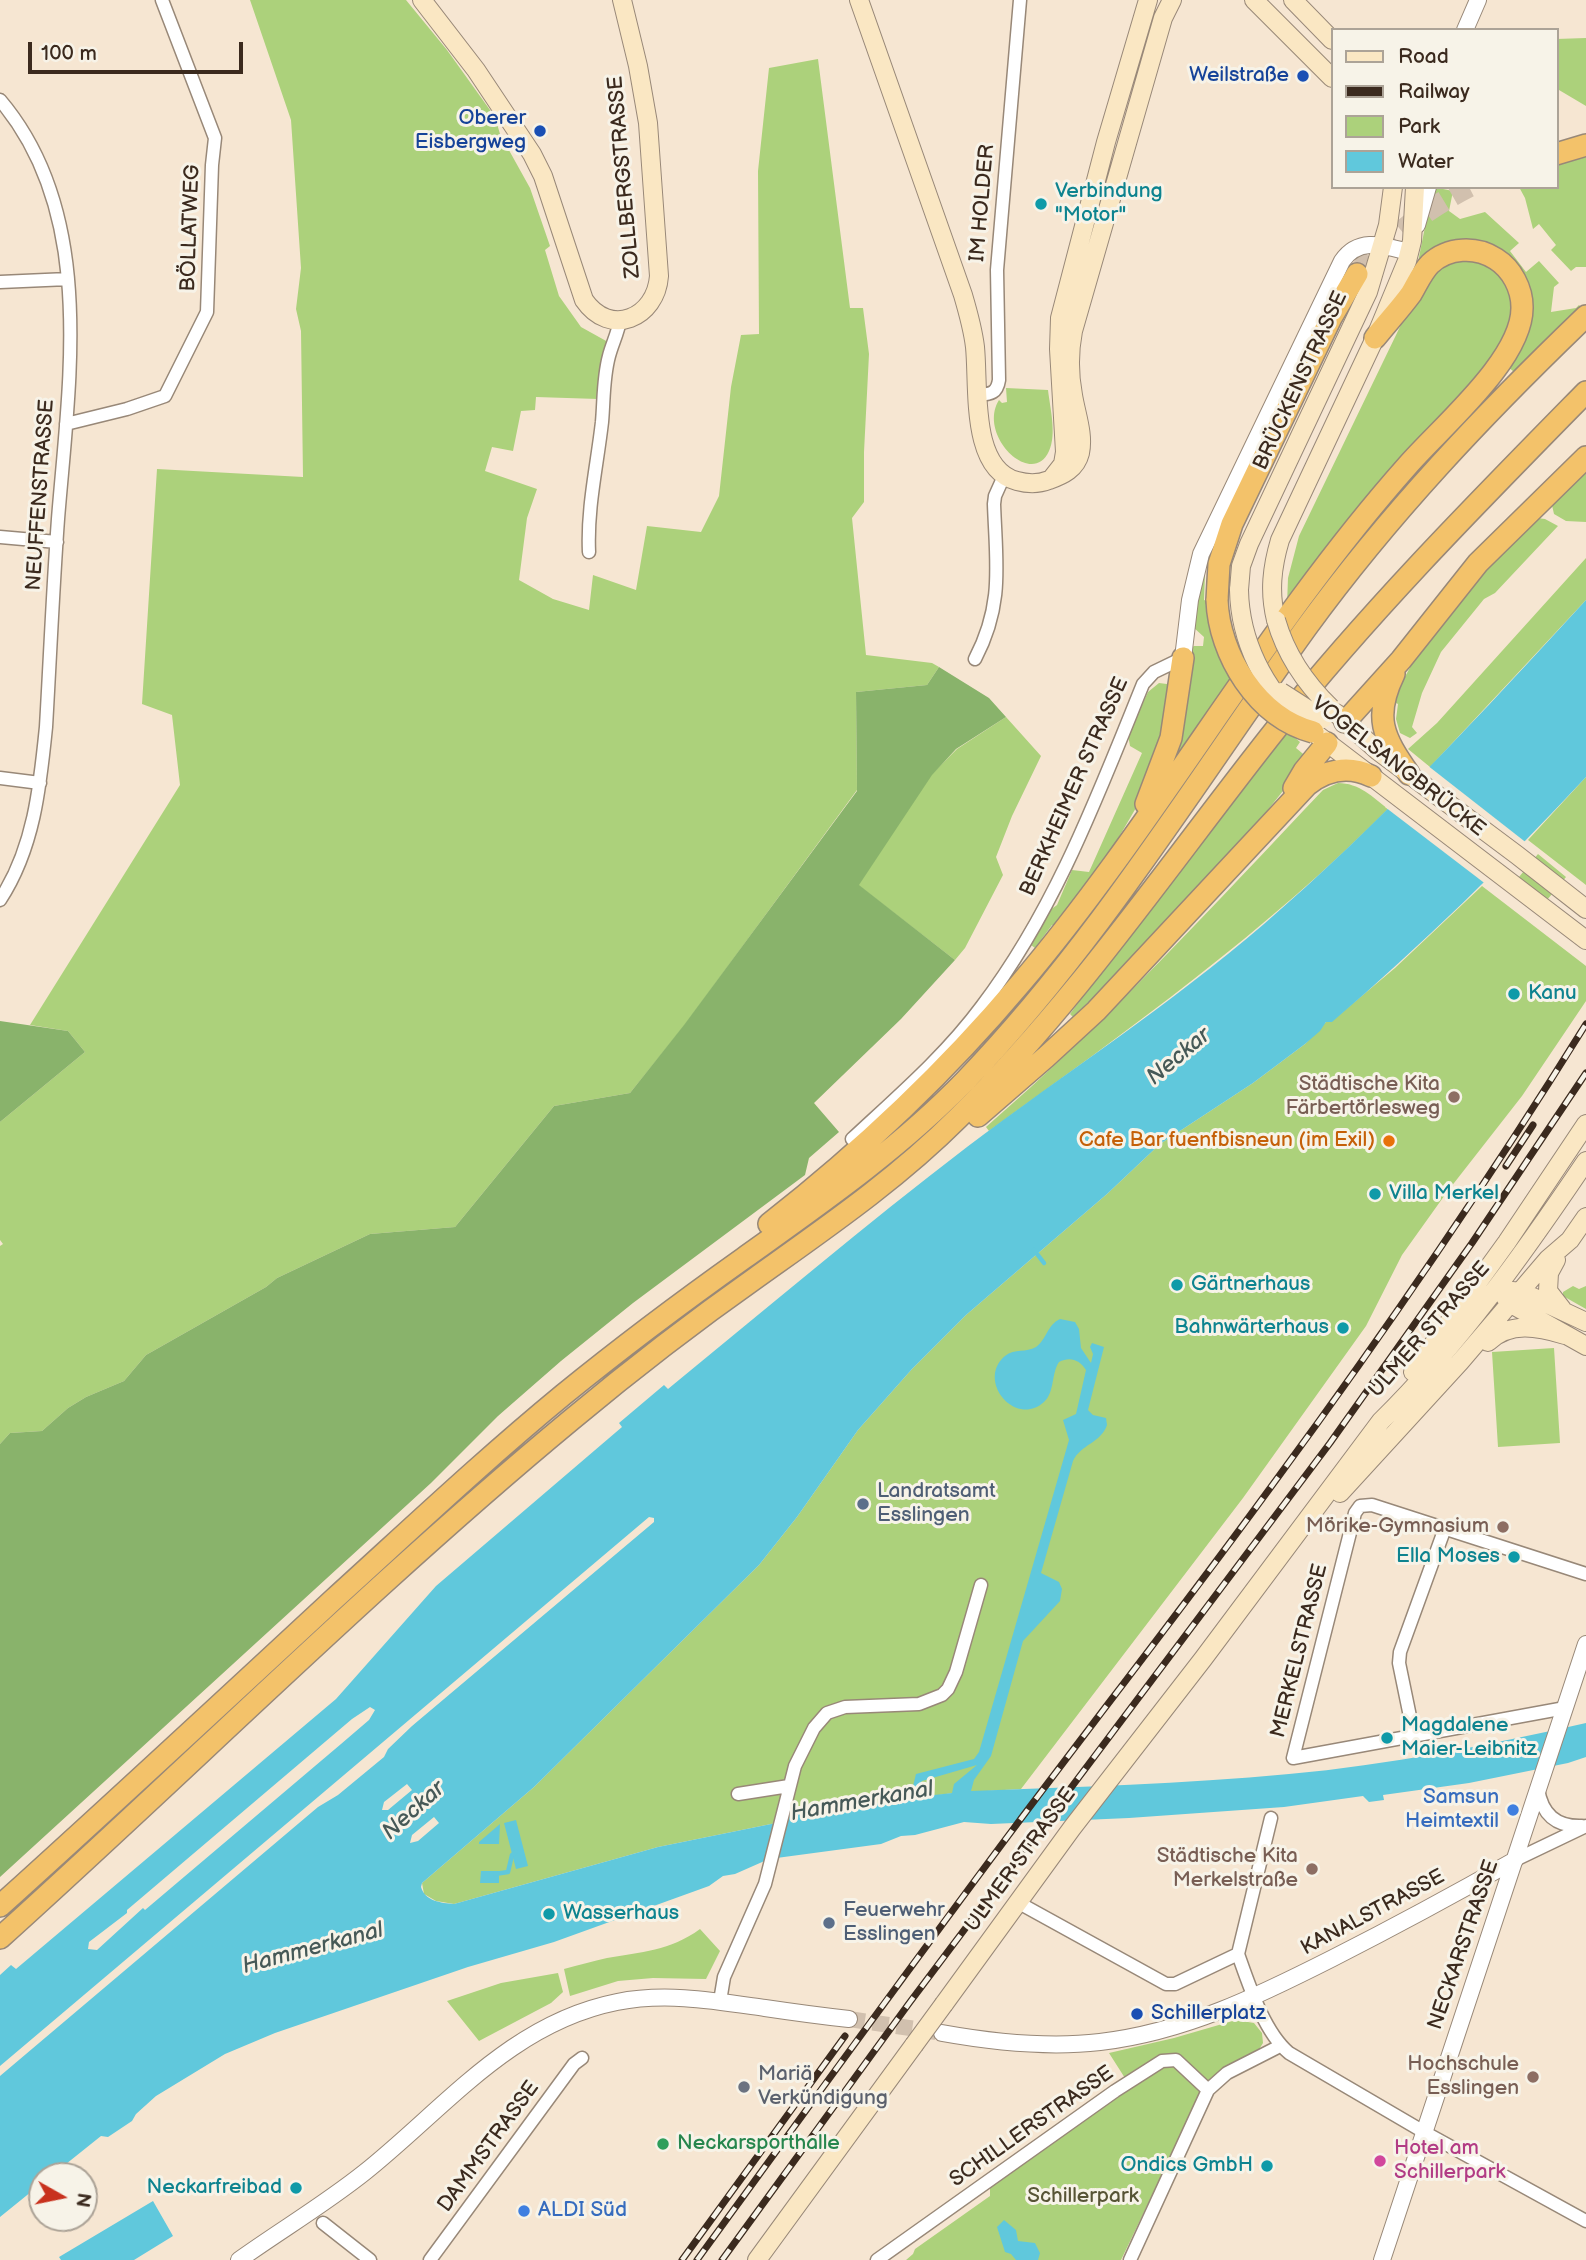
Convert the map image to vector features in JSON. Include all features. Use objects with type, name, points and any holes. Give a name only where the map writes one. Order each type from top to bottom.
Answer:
[{"type":"highway","points":[[1558,152],[1586,145]]},
{"type":"highway","points":[[628,1343],[692,1281],[809,1193],[894,1119],[926,1088],[1021,982],[1129,842],[1325,565],[1390,485],[1505,358],[1519,331],[1522,311],[1520,293],[1510,271],[1498,260],[1479,251],[1455,251],[1441,256],[1429,265],[1375,338]]},
{"type":"highway","points":[[1328,725],[1294,726],[1283,719],[1243,678],[1222,635],[1217,600],[1219,564],[1231,524],[1331,318],[1357,274]]},
{"type":"highway","points":[[0,1906],[436,1506],[562,1396],[628,1343],[846,1186],[928,1116],[987,1057],[1085,940],[1308,626],[1372,543],[1455,446],[1586,316]]},
{"type":"highway","points":[[892,1179],[952,1125],[1041,1031],[1267,741],[1356,633],[1418,564],[1586,393]]},
{"type":"highway","points":[[1283,809],[1328,725],[1401,660],[1478,564],[1586,457]]},
{"type":"highway","points":[[1129,842],[1168,747],[1178,702],[1183,658]]},
{"type":"highway","points":[[1401,660],[1383,705],[1383,747],[1409,774]]},
{"type":"highway","points":[[0,1938],[511,1470],[631,1370],[945,1143],[1037,1066],[1077,1029],[1283,809],[1319,776],[1338,770],[1363,772]]},
{"type":"main road","points":[[422,0],[476,70],[532,154],[543,176],[584,300],[598,314],[620,320]]},
{"type":"main road","name":"ZOLLBERGSTRASSE","points":[[620,320],[633,317],[647,308],[656,295],[659,276],[648,123],[622,0]]},
{"type":"main road","points":[[859,0],[963,295],[973,334],[986,453],[993,466],[1004,476],[1025,483],[1050,480],[1071,469],[1080,452],[1081,435],[1070,368],[1073,331],[1163,18],[1172,0]]},
{"type":"main road","points":[[1050,480],[1063,464],[1065,452],[1058,338],[1060,318],[1106,142],[1149,0]]},
{"type":"main road","points":[[1254,0],[1330,76]]},
{"type":"main road","points":[[1293,0],[1330,38]]},
{"type":"main road","name":"BRÜCKENSTRASSE","points":[[1238,590],[1241,566],[1249,544],[1358,316],[1382,245],[1392,205],[1393,189]]},
{"type":"main road","points":[[1375,338],[1411,246],[1415,189]]},
{"type":"main road","name":"VOGELSANGBRÜCKE","points":[[1375,338],[1284,530],[1272,574],[1273,609],[1284,643],[1328,725],[1363,772],[1586,940]]},
{"type":"main road","name":"VOGELSANGBRÜCKE","points":[[1238,590],[1251,652],[1265,678],[1288,710],[1383,747]]},
{"type":"main road","name":"VOGELSANGBRÜCKE","points":[[1409,774],[1586,909]]},
{"type":"main road","points":[[1381,1422],[1407,1380],[1507,1242],[1586,1124]]},
{"type":"main road","name":"ULMER STRASSE","points":[[757,2260],[1072,1828],[1381,1422],[1408,1395],[1498,1289],[1586,1161]]},
{"type":"main road","name":"ULMER STRASSE","points":[[1304,1525],[1326,1508],[1460,1362],[1548,1259],[1570,1240],[1586,1217]]},
{"type":"main road","points":[[1562,1309],[1548,1291],[1548,1280],[1552,1267],[1570,1240]]},
{"type":"main road","points":[[1498,1289],[1517,1298],[1565,1335],[1586,1346]]},
{"type":"main road","points":[[1517,1298],[1536,1300],[1562,1309],[1586,1322]]},
{"type":"main road","points":[[1460,1362],[1472,1357],[1498,1334],[1512,1328],[1537,1328],[1565,1335]]},
{"type":"street","name":"BÖLLATWEG","points":[[65,424],[127,409],[166,396],[208,312],[215,138],[162,0]]},
{"type":"street","name":"IM HOLDER","points":[[979,395],[994,391],[999,380],[997,270],[1020,0]]},
{"type":"street","points":[[1466,28],[1478,0]]},
{"type":"street","name":"NEUFFENSTRASSE","points":[[0,100],[28,138],[47,178],[60,219],[68,279],[70,326],[46,727],[40,783],[23,855],[0,900]]},
{"type":"street","points":[[1183,658],[1193,584],[1201,554],[1342,261],[1350,252],[1361,246],[1411,246],[1427,189]]},
{"type":"street","points":[[0,282],[68,279]]},
{"type":"street","points":[[589,552],[588,529],[605,380],[620,320]]},
{"type":"street","points":[[975,659],[984,642],[992,616],[997,576],[994,504],[1004,476]]},
{"type":"street","points":[[0,537],[57,542]]},
{"type":"street","name":"BERKHEIMER STRASSE","points":[[852,1139],[936,1059],[987,1000],[1022,946],[1064,872],[1143,684],[1154,672],[1183,658]]},
{"type":"street","points":[[0,778],[40,783]]},
{"type":"street","name":"MERKELSTRASSE","points":[[1415,1736],[1293,1758],[1355,1513],[1360,1506],[1368,1504],[1444,1528]]},
{"type":"street","points":[[1564,1711],[1415,1736],[1399,1663],[1400,1652],[1444,1528],[1586,1574]]},
{"type":"street","points":[[720,2001],[724,1977],[769,1871],[789,1786],[807,1738],[827,1713],[845,1707],[928,1702],[948,1689],[956,1672],[981,1585]]},
{"type":"street","name":"NECKARSTRASSE","points":[[1382,2260],[1586,1644]]},
{"type":"street","name":"KANALSTRASSE","points":[[1541,1781],[1544,1808],[1554,1821],[1586,1826]]},
{"type":"street","points":[[738,1794],[789,1786]]},
{"type":"street","points":[[1271,1818],[1237,1954],[1255,1998],[1280,2046],[1424,2132],[1586,2221]]},
{"type":"street","name":"KANALSTRASSE","points":[[1255,1998],[1397,1926],[1515,1860],[1586,1826]]},
{"type":"street","points":[[1018,1903],[1166,1984],[1175,1984],[1237,1954]]},
{"type":"street","points":[[239,2260],[367,2170],[482,2068],[536,2033],[573,2016],[617,2002],[661,1998],[720,2001],[849,2019]]},
{"type":"street","points":[[942,2033],[1040,2043],[1099,2042],[1167,2028],[1255,1998]]},
{"type":"street","points":[[1130,2260],[1208,2090],[1227,2073],[1280,2046]]},
{"type":"street","name":"DAMMSTRASSE","points":[[430,2260],[573,2064],[582,2058]]},
{"type":"street","name":"SCHILLERSTRASSE","points":[[877,2260],[1104,2098],[1162,2061],[1176,2060],[1208,2090]]},
{"type":"street","points":[[323,2223],[370,2260]]},
{"type":"green space","points":[[250,0],[406,0],[447,50],[495,117],[500,134],[530,188],[550,246],[545,250],[559,296],[581,327],[608,342],[598,399],[536,397],[535,410],[521,411],[513,451],[492,447],[485,471],[537,489],[527,518],[519,580],[553,599],[589,610],[593,575],[636,590],[647,526],[701,532],[719,496],[731,387],[741,335],[759,334],[758,171],[769,68],[818,59],[850,308],[863,308],[869,354],[864,502],[852,518],[866,655],[932,663],[939,667],[927,685],[856,692],[857,790],[684,1026],[630,1093],[554,1106],[455,1227],[370,1234],[277,1278],[266,1287],[146,1355],[124,1381],[86,1397],[68,1408],[42,1431],[10,1433],[0,1444],[0,1246],[3,1244],[0,1240],[0,1122],[85,1052],[68,1031],[30,1025],[180,785],[172,715],[142,704],[157,469],[303,477],[301,331],[296,309],[301,268],[291,120]]},
{"type":"green space","points":[[1586,38],[1586,106],[1558,90],[1558,39]]},
{"type":"green space","points":[[1586,157],[1586,267],[1576,267],[1571,271],[1551,250],[1556,245],[1539,224],[1533,229],[1520,189],[1558,189],[1558,164]]},
{"type":"green space","points":[[1433,189],[1453,191],[1449,211],[1460,219],[1485,212],[1519,243],[1510,251],[1526,272],[1539,261],[1559,283],[1554,287],[1551,312],[1576,308],[1579,305],[1581,307],[1514,372],[1507,366],[1525,332],[1501,254],[1420,264],[1418,262]]},
{"type":"green space","points":[[1472,258],[1496,268],[1514,296],[1507,342],[1287,605],[1288,578],[1299,536],[1419,288],[1446,262]]},
{"type":"green space","points":[[1006,388],[1048,390],[1052,437],[1049,451],[1041,461],[1031,464],[1020,461],[1009,453],[1001,442],[995,428],[994,414],[999,400],[1002,403],[1007,402]]},
{"type":"green space","points":[[1586,466],[1586,522],[1566,521],[1554,514],[1551,501]]},
{"type":"green space","points":[[1537,518],[1558,526],[1495,593],[1484,599],[1441,652],[1422,693],[1412,727],[1417,733],[1410,738],[1400,733],[1396,719],[1398,704],[1394,702],[1420,651],[1456,603]]},
{"type":"green space","points":[[1586,558],[1586,600],[1430,767],[1408,749],[1437,723]]},
{"type":"green space","points":[[1203,573],[1204,600],[1207,601],[1235,680],[1169,773],[1191,648],[1203,646],[1204,637],[1193,627]]},
{"type":"green space","points":[[939,667],[989,698],[1006,717],[956,749],[932,775],[859,885],[955,960],[901,1019],[814,1103],[839,1132],[809,1158],[805,1175],[633,1303],[498,1416],[431,1483],[0,1877],[0,1444],[10,1433],[42,1431],[68,1408],[86,1397],[124,1381],[146,1355],[266,1287],[277,1278],[370,1234],[455,1227],[554,1106],[630,1093],[684,1025],[857,791],[856,692],[927,685]]},
{"type":"green space","points":[[1159,683],[1170,687],[1171,708],[1140,801],[1109,854],[1055,926],[1052,925],[1035,948],[1031,945],[1046,913],[1057,905],[1072,870],[1089,872],[1142,753],[1130,746],[1128,735],[1148,692]]},
{"type":"green space","points":[[1006,717],[1041,756],[996,857],[1003,875],[965,948],[955,960],[858,885],[931,775],[957,749]]},
{"type":"green space","points":[[1286,730],[1300,742],[1296,748],[1308,758],[1254,827],[1196,893],[1073,1017],[1070,1014],[1093,982]]},
{"type":"green space","points":[[1586,777],[1586,885],[1528,840]]},
{"type":"green space","points":[[1338,783],[1359,788],[1388,809],[1342,854],[1245,938],[1144,1017],[989,1131],[986,1127],[1117,1005],[1323,790]]},
{"type":"green space","points":[[1538,854],[1566,877],[1547,900],[1519,877]]},
{"type":"green space","points":[[1482,886],[1586,966],[1586,1001],[1522,1096],[1402,1255],[1366,1326],[1243,1498],[1021,1789],[953,1793],[793,1813],[776,1823],[658,1847],[454,1904],[436,1901],[424,1894],[422,1883],[534,1787],[759,1565],[797,1517],[858,1430],[912,1369],[966,1315],[1107,1194],[1160,1144],[1253,1083],[1305,1044],[1326,1022],[1332,1021],[1395,968]]},
{"type":"green space","points":[[0,1021],[68,1031],[85,1052],[0,1122]]},
{"type":"green space","points":[[1573,1286],[1579,1289],[1586,1286],[1586,1309],[1563,1296],[1563,1292]]},
{"type":"green space","points":[[1554,1348],[1560,1443],[1498,1447],[1492,1352]]},
{"type":"green space","points":[[700,1929],[720,1951],[706,1979],[653,1978],[618,1981],[570,1996],[564,1969],[666,1946]]},
{"type":"green space","points":[[558,1973],[563,1992],[551,2003],[479,2041],[447,2001],[501,1983]]},
{"type":"green space","name":"Schillerpark","points":[[1236,2020],[1254,2023],[1262,2033],[1263,2043],[1258,2051],[1224,2068],[1205,2085],[1121,2260],[906,2260],[915,2249],[990,2196],[990,2188],[1130,2086],[1109,2053]]},
{"type":"water","points":[[1586,600],[1586,777],[1463,903],[1332,1022],[1326,1022],[1305,1044],[1253,1083],[1160,1144],[1107,1194],[966,1315],[912,1369],[858,1430],[797,1517],[759,1565],[534,1787],[422,1883],[421,1887],[430,1898],[454,1904],[658,1847],[776,1823],[793,1813],[910,1798],[916,1774],[974,1759],[979,1752],[1069,1440],[1063,1420],[1076,1414],[1086,1370],[1074,1360],[1059,1362],[1044,1402],[1033,1408],[1022,1409],[1011,1405],[997,1388],[997,1366],[1005,1356],[1013,1352],[1036,1347],[1052,1325],[1060,1319],[1075,1322],[1079,1329],[1081,1348],[1091,1363],[1092,1343],[1104,1347],[1088,1410],[1093,1415],[1106,1418],[1107,1425],[1100,1436],[1073,1461],[1041,1573],[1059,1582],[1062,1589],[1060,1601],[1023,1641],[991,1756],[974,1780],[971,1791],[1170,1783],[1326,1770],[1438,1753],[1586,1723],[1586,1757],[1469,1783],[1383,1795],[1384,1800],[1369,1802],[1363,1796],[1284,1807],[1129,1818],[991,1824],[964,1822],[901,1836],[881,1844],[769,1859],[735,1874],[723,1876],[709,1886],[554,1942],[468,1967],[275,2033],[225,2054],[156,2096],[132,2121],[108,2137],[101,2136],[68,2162],[28,2162],[28,2194],[0,2217],[0,2076],[318,1807],[338,1795],[384,1757],[388,1749],[412,1726],[654,1522],[654,1518],[649,1517],[0,2066],[0,1975],[11,1965],[16,1969],[336,1699],[436,1586],[622,1427],[619,1423],[664,1385],[668,1389],[929,1176],[1155,1011],[1228,954],[1349,847],[1469,725]],"holes":[[[370,1707],[375,1710],[369,1720],[145,1910],[143,1908],[97,1950],[88,1949],[89,1942],[127,1913],[127,1910],[352,1719]],[[977,1765],[954,1784],[952,1793],[916,1797],[922,1781]],[[407,1784],[412,1790],[388,1810],[382,1810],[384,1802]],[[434,1817],[439,1823],[418,1841],[410,1843],[412,1835]]]},
{"type":"water","points":[[516,1820],[528,1866],[516,1869],[504,1823]]},
{"type":"water","points":[[500,1824],[499,1844],[479,1844],[479,1842]]},
{"type":"water","points":[[481,1871],[499,1871],[499,1883],[480,1883]]},
{"type":"water","points":[[153,2201],[173,2236],[134,2260],[61,2260],[59,2257]]},
{"type":"water","points":[[1004,2220],[1016,2230],[1018,2241],[1035,2243],[1040,2253],[1038,2260],[1016,2260],[1005,2252],[997,2227]]},
{"type":"pier","points":[[1427,765],[1528,844],[1487,885],[1385,807]]},
{"type":"waterway","points":[[1034,1250],[1044,1263]]},
{"type":"waterway","points":[[495,1874],[508,1872],[512,1855],[516,1852]]},
{"type":"tunnel","points":[[1357,274],[1408,225],[1466,189]]},
{"type":"tunnel","points":[[849,2019],[936,2032]]},
{"type":"railway","points":[[697,2260],[974,1882],[1317,1424],[1474,1198],[1586,1024]]},
{"type":"railway","points":[[722,2260],[910,2002],[1330,1443],[1472,1243],[1586,1073]]},
{"type":"railway","points":[[1506,1166],[1533,1125]]},
{"type":"railway","points":[[682,2260],[845,2036]]},
{"type":"place","name":"Weilstraße","points":[[1303,76]]},
{"type":"place","name":"Oberer Eisbergweg","points":[[540,131]]},
{"type":"place","name":"Verbindung \"Motor\"","points":[[1041,204]]},
{"type":"place","name":"Kanu","points":[[1514,994]]},
{"type":"place","name":"Städtische Kita Färbertörlesweg","points":[[1454,1097]]},
{"type":"place","name":"Cafe Bar fuenfbisneun (im Exil)","points":[[1389,1141]]},
{"type":"place","name":"Villa Merkel","points":[[1375,1194]]},
{"type":"place","name":"Gärtnerhaus","points":[[1177,1285]]},
{"type":"place","name":"Bahnwärterhaus","points":[[1343,1328]]},
{"type":"place","name":"Landratsamt Esslingen","points":[[863,1504]]},
{"type":"place","name":"Mörike-Gymnasium","points":[[1503,1527]]},
{"type":"place","name":"Ella Moses","points":[[1514,1557]]},
{"type":"place","name":"Magdalene Maier-Leibnitz","points":[[1387,1738]]},
{"type":"place","name":"Samsun Heimtextil","points":[[1513,1810]]},
{"type":"place","name":"Städtische Kita Merkelstraße","points":[[1312,1869]]},
{"type":"place","name":"Wasserhaus","points":[[549,1914]]},
{"type":"place","name":"Feuerwehr Esslingen","points":[[829,1923]]},
{"type":"place","name":"Schillerplatz","points":[[1137,2014]]},
{"type":"place","name":"Hochschule Esslingen","points":[[1533,2077]]},
{"type":"place","name":"Mariä Verkündigung","points":[[744,2087]]},
{"type":"place","name":"Neckarsporthalle","points":[[663,2144]]},
{"type":"place","name":"Hotel am Schillerpark","points":[[1380,2161]]},
{"type":"place","name":"Ondics GmbH","points":[[1267,2166]]},
{"type":"place","name":"Neckarfreibad","points":[[296,2188]]},
{"type":"place","name":"ALDI Süd","points":[[524,2211]]},
{"type":"water label","name":"Neckar","points":[[1179,1057]]},
{"type":"water label","name":"Hammerkanal","points":[[862,1802]]},
{"type":"water label","name":"Neckar","points":[[414,1811]]},
{"type":"water label","name":"Hammerkanal","points":[[313,1949]]}]
